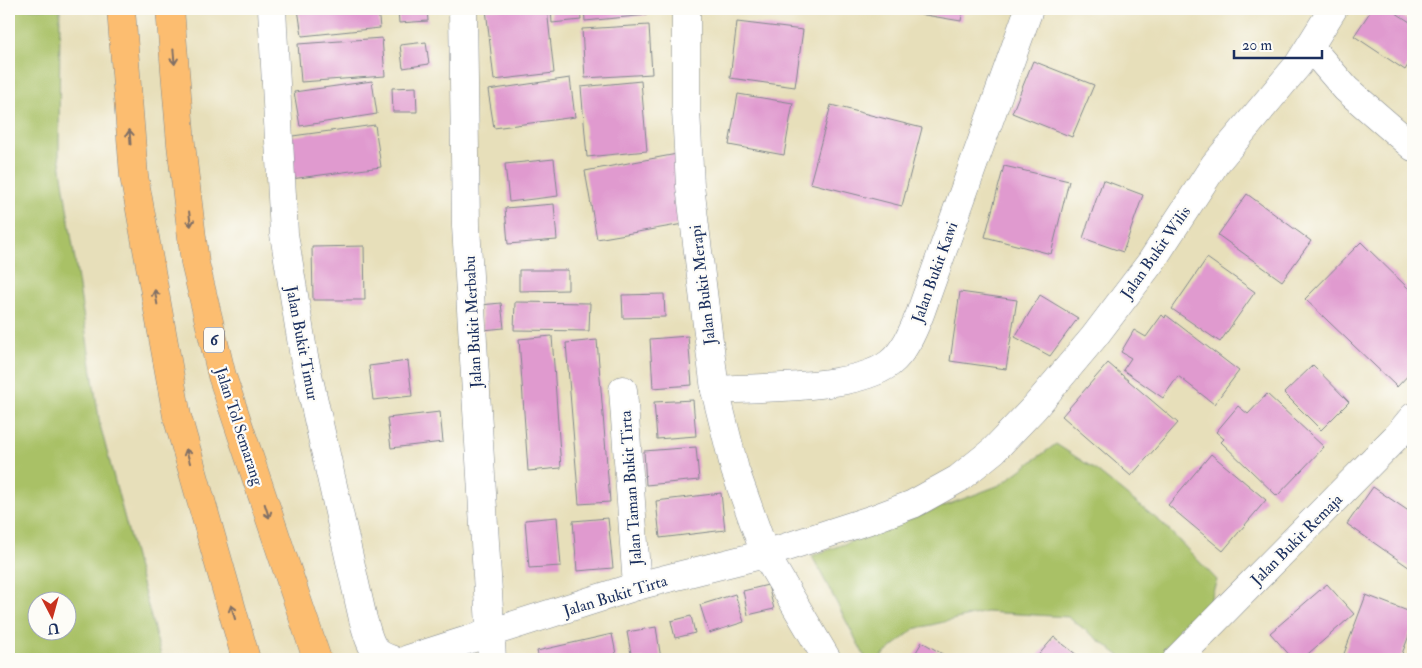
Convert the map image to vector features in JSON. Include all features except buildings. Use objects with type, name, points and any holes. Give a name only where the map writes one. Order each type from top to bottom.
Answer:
[{"type":"highway","points":[[120,9],[134,176],[177,416],[246,659]]},
{"type":"highway","name":"Jalan Tol Semarang","points":[[170,9],[181,144],[196,263],[222,376],[316,659]]},
{"type":"street","name":"Jalan Bukit Timur","points":[[272,9],[284,234],[304,356],[363,619],[372,648],[380,656],[391,659]]},
{"type":"street","name":"Jalan Bukit Merbabu","points":[[463,9],[466,226],[491,647]]},
{"type":"street","name":"Jalan Bukit Merapi","points":[[686,9],[686,110],[690,186],[715,390],[735,470],[765,554],[827,659]]},
{"type":"street","name":"Jalan Bukit Kawi","points":[[715,390],[816,383],[863,377],[890,362],[909,339],[920,314],[1029,9]]},
{"type":"street","name":"Jalan Bukit Wilis","points":[[765,554],[913,504],[958,479],[1000,443],[1035,407],[1094,337],[1151,262],[1215,164],[1310,47],[1333,9]]},
{"type":"street","points":[[1310,47],[1346,89],[1413,147]]},
{"type":"street","name":"Jalan Taman Bukit Tirta","points":[[623,390],[637,586]]},
{"type":"street","name":"Jalan Bukit Remaja","points":[[1178,659],[1409,431]]},
{"type":"street","name":"Jalan Bukit Tirta","points":[[491,647],[637,586],[765,554]]},
{"type":"street","points":[[408,659],[491,647]]},
{"type":"green space","points":[[9,9],[60,9],[59,155],[100,425],[162,659],[9,659]]},
{"type":"green space","points":[[1056,444],[1093,468],[1163,524],[1217,580],[1202,623],[1159,659],[1124,659],[1068,617],[986,612],[914,629],[878,659],[866,659],[812,556],[1000,485]]}]
